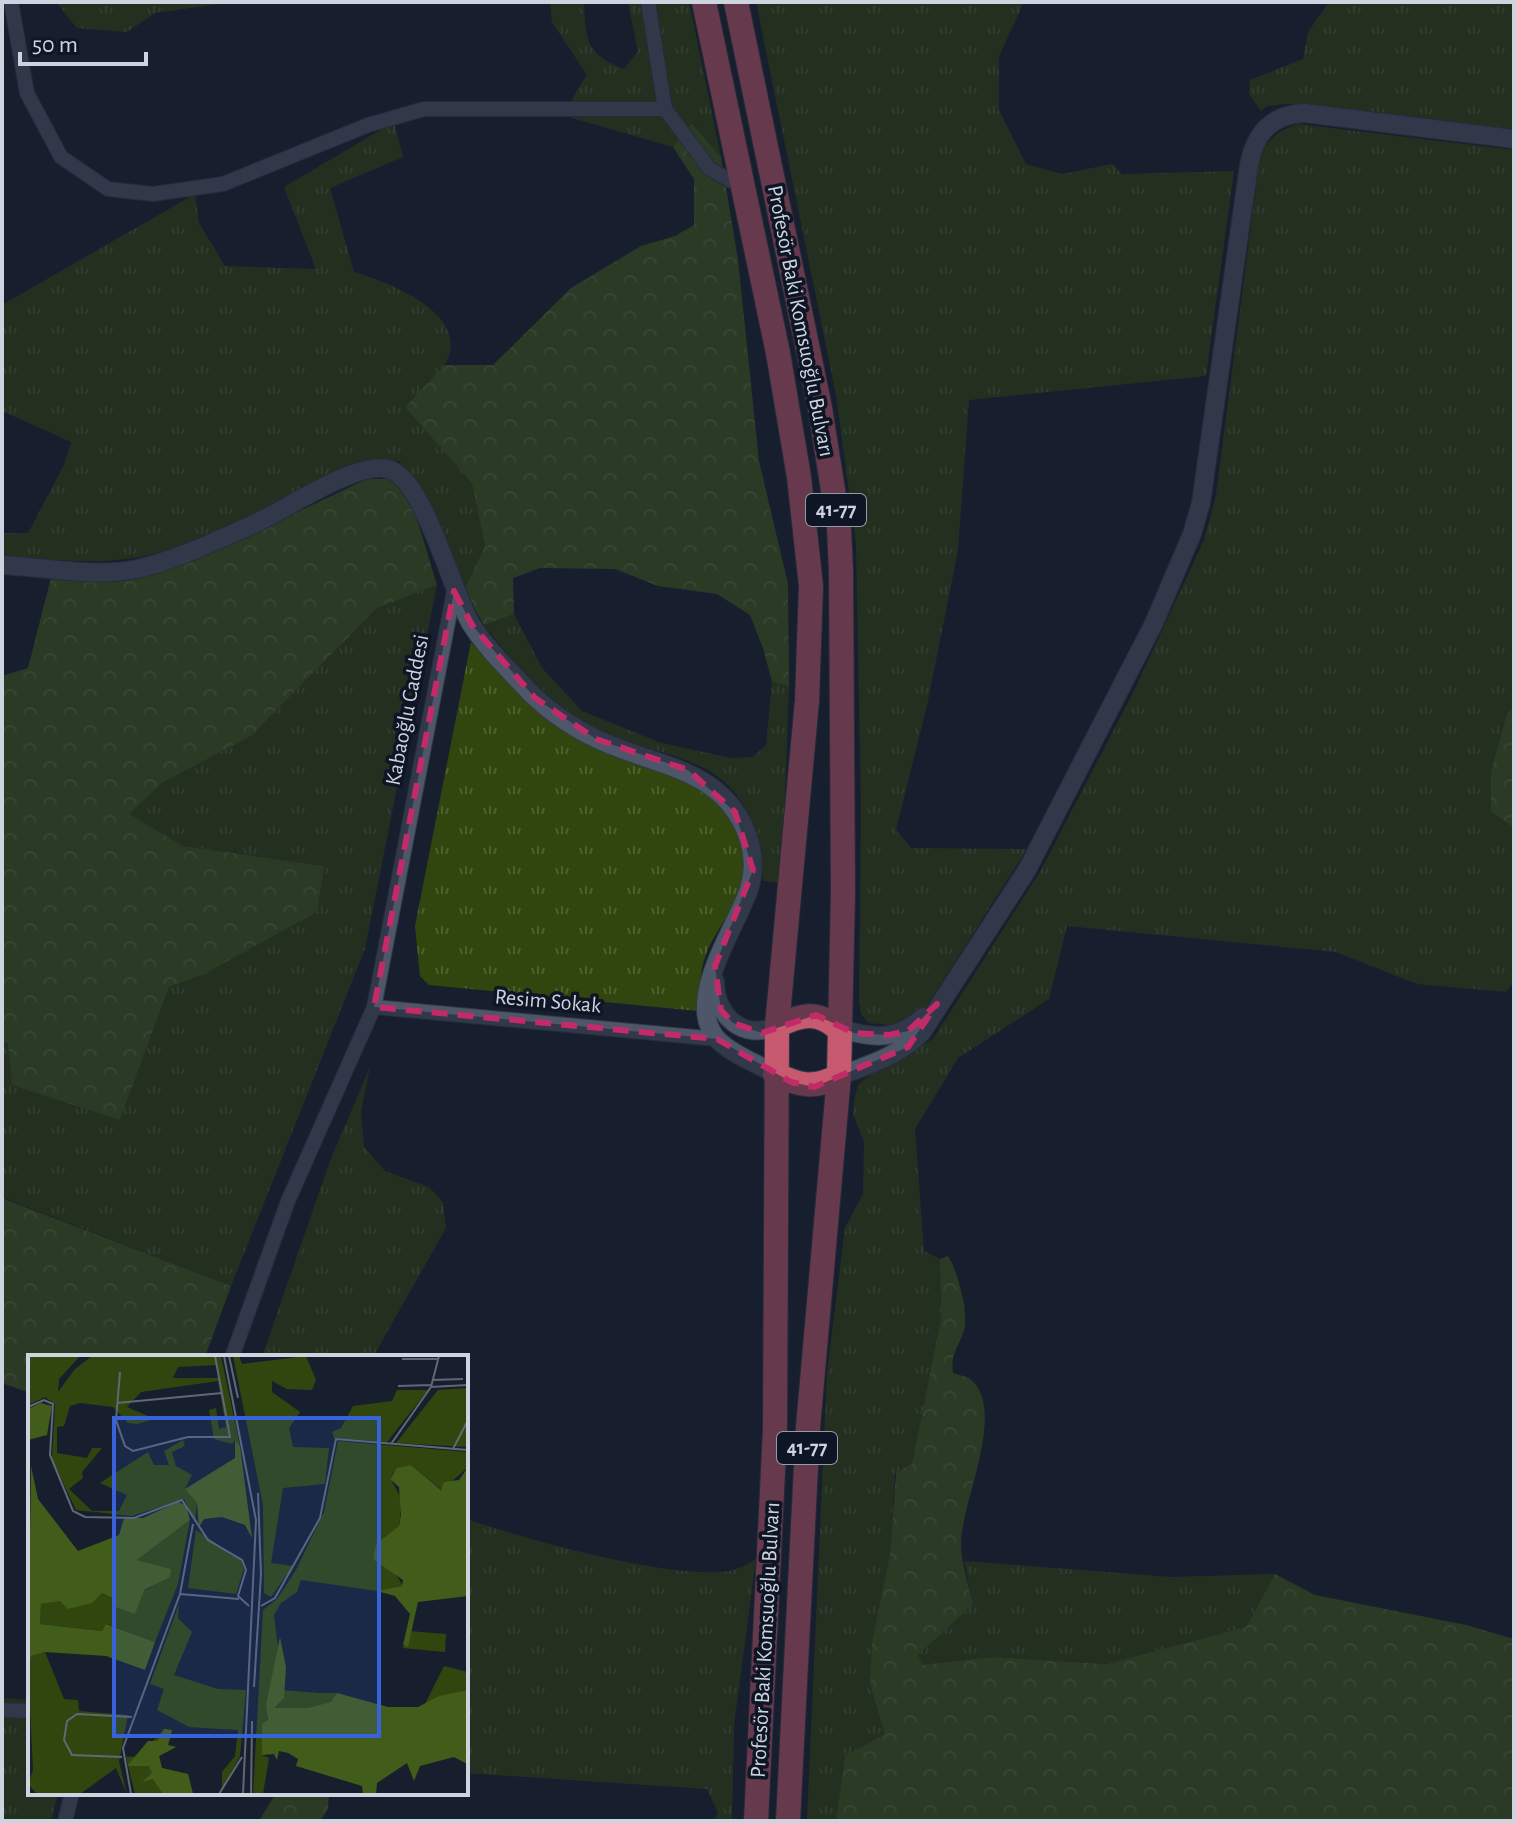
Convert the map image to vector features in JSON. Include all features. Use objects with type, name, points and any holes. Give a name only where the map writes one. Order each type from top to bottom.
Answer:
[{"type":"highway","name":"Profesör Baki Komsuoğlu Bulvarı","points":[[704,2],[744,188],[799,477],[811,586],[808,689],[777,1026]]},
{"type":"highway","name":"Profesör Baki Komsuoğlu Bulvarı","points":[[736,2],[808,350],[839,528],[843,892],[837,1028]]},
{"type":"highway","points":[[804,1015],[816,1015],[837,1028],[839,1076],[814,1087],[802,1086],[775,1074],[777,1026],[804,1015]]},
{"type":"highway","name":"Profesör Baki Komsuoğlu Bulvarı","points":[[756,1821],[775,1430],[775,1074]]},
{"type":"highway","name":"Profesör Baki Komsuoğlu Bulvarı","points":[[788,1821],[810,1402],[839,1076]]},
{"type":"highway","name":"41-77","points":[[749,1821],[760,1735]]},
{"type":"street","points":[[11,2],[27,93],[61,157],[108,189],[153,194],[223,184],[368,125],[424,109],[665,109]]},
{"type":"street","points":[[648,2],[665,109],[710,169],[744,188]]},
{"type":"street","points":[[839,1076],[908,1047],[922,1032],[937,1004],[1027,870],[1154,623],[1192,534],[1201,503],[1249,165],[1260,133],[1273,120],[1286,114],[1304,113],[1514,139]]},
{"type":"street","points":[[2,565],[78,571],[136,569],[224,537],[354,474],[388,469],[403,478],[418,496],[454,591],[472,625],[535,698],[596,739],[688,770],[723,795],[735,812],[747,833],[753,870],[749,889],[715,966],[707,1004],[709,1022],[717,1039],[775,1074]]},
{"type":"street","name":"Kabaoğlu Caddesi","points":[[233,1355],[288,1201],[374,1007],[454,591]]},
{"type":"street","points":[[715,966],[715,992],[721,1010],[733,1023],[749,1032],[762,1033],[777,1026]]},
{"type":"street","points":[[837,1028],[872,1035],[908,1031],[937,1004]]},
{"type":"street","name":"Resim Sokak","points":[[374,1007],[717,1039]]},
{"type":"street","points":[[2,1710],[28,1711]]},
{"type":"street","points":[[65,1821],[72,1795]]},
{"type":"highlighted area","points":[[454,591],[472,625],[535,698],[596,739],[688,770],[735,812],[753,870],[715,966],[721,1010],[733,1023],[762,1033],[816,1015],[854,1033],[889,1035],[908,1031],[937,1004],[908,1047],[814,1087],[791,1082],[717,1039],[374,1007]]},
{"type":"green space","points":[[56,2],[232,2],[155,13],[127,32],[77,28]]},
{"type":"green space","points":[[550,2],[584,2],[590,44],[602,58],[624,69],[638,51],[628,2],[689,2],[721,157],[693,123],[673,147],[572,118],[573,97],[587,75],[552,22]]},
{"type":"green space","points":[[756,2],[1024,2],[999,56],[999,110],[1026,164],[1062,174],[1112,164],[1122,174],[1234,171],[1206,376],[969,400],[958,550],[927,705],[896,830],[911,848],[1027,849],[923,1012],[901,1026],[869,1023],[861,1014],[859,1001],[861,806],[856,544],[836,395]]},
{"type":"green space","points":[[1329,2],[1514,2],[1514,129],[1287,104],[1267,106],[1261,111],[1249,94],[1250,80],[1303,59],[1308,32]]},
{"type":"green space","points":[[394,122],[403,157],[330,188],[354,272],[387,284],[424,304],[439,316],[448,331],[451,348],[444,366],[405,407],[472,482],[485,546],[464,590],[415,481],[399,461],[343,470],[236,524],[147,556],[106,561],[2,557],[2,533],[28,533],[64,465],[71,442],[2,411],[2,305],[195,194],[199,223],[225,266],[316,269],[284,187]]},
{"type":"green space","points":[[692,123],[721,157],[738,260],[759,461],[788,584],[789,686],[772,682],[750,615],[717,594],[658,586],[615,569],[540,568],[513,578],[514,614],[484,625],[464,590],[485,546],[472,483],[405,407],[445,365],[493,365],[571,288],[641,246],[675,236],[694,225],[694,179],[673,147]]},
{"type":"green space","points":[[1298,124],[1514,150],[1514,708],[1507,713],[1491,771],[1491,810],[1514,828],[1514,981],[1506,992],[1417,984],[1336,952],[1067,926],[1049,999],[958,1058],[915,1129],[924,1251],[940,1259],[941,1318],[912,1465],[895,1473],[890,1555],[870,1685],[885,1734],[845,1757],[836,1821],[807,1821],[827,1373],[845,1228],[863,1194],[864,1141],[853,1115],[858,1085],[874,1071],[933,1039],[1041,870],[1134,691],[1204,540],[1216,495],[1260,156],[1275,136]]},
{"type":"green space","points":[[367,479],[388,479],[410,496],[437,585],[377,608],[251,736],[162,783],[129,814],[183,846],[324,866],[317,912],[202,975],[169,987],[120,1120],[12,1085],[8,1044],[2,1041],[2,676],[28,668],[52,574],[113,582],[163,569],[228,545]]},
{"type":"green space","points":[[437,585],[365,949],[231,1286],[2,1197],[2,1041],[120,1120],[169,987],[202,975],[324,866],[183,846],[128,814],[162,783],[251,736],[377,608]]},
{"type":"green space","points":[[514,614],[542,668],[582,711],[661,743],[731,758],[753,757],[766,745],[772,682],[789,686],[782,883],[763,881],[753,827],[741,802],[726,783],[685,760],[590,725],[559,704],[532,680],[484,625]]},
{"type":"green space","points":[[471,642],[526,700],[556,726],[590,746],[691,784],[714,798],[732,816],[743,839],[745,868],[736,899],[706,953],[698,1011],[429,985],[420,976],[415,926]]},
{"type":"green space","points":[[1514,708],[1514,828],[1491,811],[1491,771],[1507,713]]},
{"type":"green space","points":[[370,1067],[361,1111],[364,1147],[385,1171],[429,1187],[443,1202],[446,1228],[374,1355],[263,1355],[330,1161]]},
{"type":"green space","points":[[2,1198],[231,1286],[206,1355],[28,1355],[28,1392],[2,1383]]},
{"type":"green space","points":[[948,1256],[959,1282],[965,1314],[964,1331],[954,1356],[953,1373],[970,1379],[981,1393],[985,1412],[984,1433],[961,1544],[973,1604],[918,1655],[922,1665],[994,1657],[1106,1664],[1246,1627],[1275,1574],[1315,1595],[1466,1625],[1514,1639],[1514,1821],[836,1821],[845,1756],[885,1734],[870,1685],[872,1643],[890,1555],[896,1473],[912,1464],[941,1318],[940,1259]]},
{"type":"green space","points":[[468,1520],[524,1537],[640,1565],[709,1572],[734,1570],[756,1559],[734,1725],[732,1821],[714,1821],[718,1813],[707,1789],[468,1773]]},
{"type":"green space","points":[[964,1561],[1171,1577],[1275,1574],[1246,1627],[1106,1664],[994,1657],[922,1666],[917,1655],[973,1604]]},
{"type":"green space","points":[[2,1698],[28,1700],[28,1795],[58,1795],[51,1821],[2,1821]]},
{"type":"green space","points":[[275,1795],[329,1795],[328,1809],[320,1821],[259,1821]]}]
